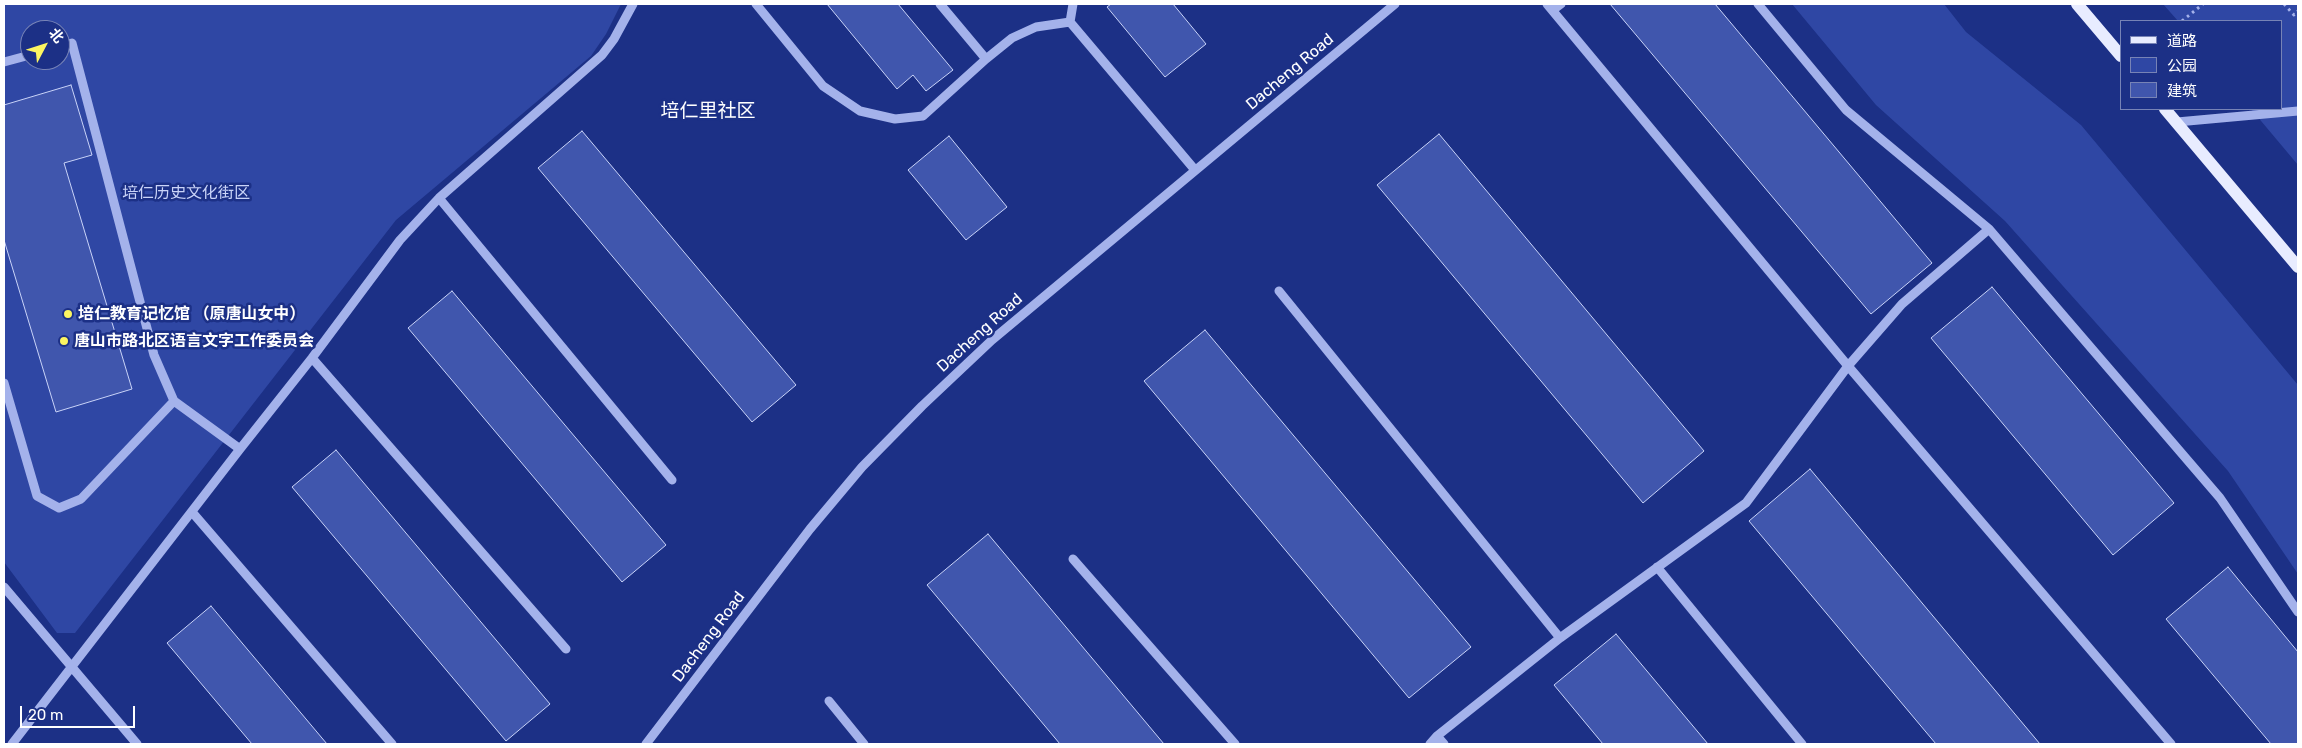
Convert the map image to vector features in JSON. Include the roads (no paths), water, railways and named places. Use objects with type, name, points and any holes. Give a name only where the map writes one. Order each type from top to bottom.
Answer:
[{"type":"main road","points":[[2077,4],[2120,55]]},
{"type":"main road","points":[[2166,110],[2298,268]]},
{"type":"street","points":[[12,744],[312,358],[400,240],[439,198],[602,55],[614,39],[633,4]]},
{"type":"street","points":[[756,4],[823,86],[860,112],[895,119],[923,116],[986,58],[1012,38],[1036,27],[1070,22]]},
{"type":"street","points":[[940,4],[986,58]]},
{"type":"street","points":[[1073,4],[1070,22],[1196,170]]},
{"type":"street","name":"Dacheng Road","points":[[646,744],[810,528],[862,467],[922,406],[992,340],[1395,4]]},
{"type":"street","points":[[1561,4],[1550,7],[1848,366],[2172,744]]},
{"type":"street","points":[[1758,4],[1846,110],[1989,229],[2220,498],[2298,612]]},
{"type":"street","points":[[70,44],[72,43],[154,355],[174,401],[240,449]]},
{"type":"street","points":[[4,62],[20,57]]},
{"type":"street","points":[[2177,122],[2298,111]]},
{"type":"street","points":[[439,198],[672,480]]},
{"type":"street","points":[[1430,744],[1437,736],[1560,638],[1746,503],[1848,366],[1902,304],[1989,229]]},
{"type":"street","points":[[1279,291],[1560,638]]},
{"type":"street","points":[[312,358],[566,649]]},
{"type":"street","points":[[4,383],[37,496],[59,508],[82,499],[174,401]]},
{"type":"street","points":[[192,512],[392,744]]},
{"type":"street","points":[[1073,559],[1235,744]]},
{"type":"street","points":[[1657,567],[1802,744]]},
{"type":"street","points":[[4,587],[137,744]]},
{"type":"street","points":[[829,701],[864,744]]},
{"type":"street","points":[[1437,736],[1444,744]]},
{"type":"place","name":"培仁教育记忆馆 （原唐山女中）","points":[[68,314]]},
{"type":"place","name":"唐山市路北区语言文字工作委员会","points":[[64,341]]},
{"type":"district","name":"培仁里社区","points":[[708,112]]},
{"type":"park label","name":"培仁历史文化街区","points":[[186,193]]}]
